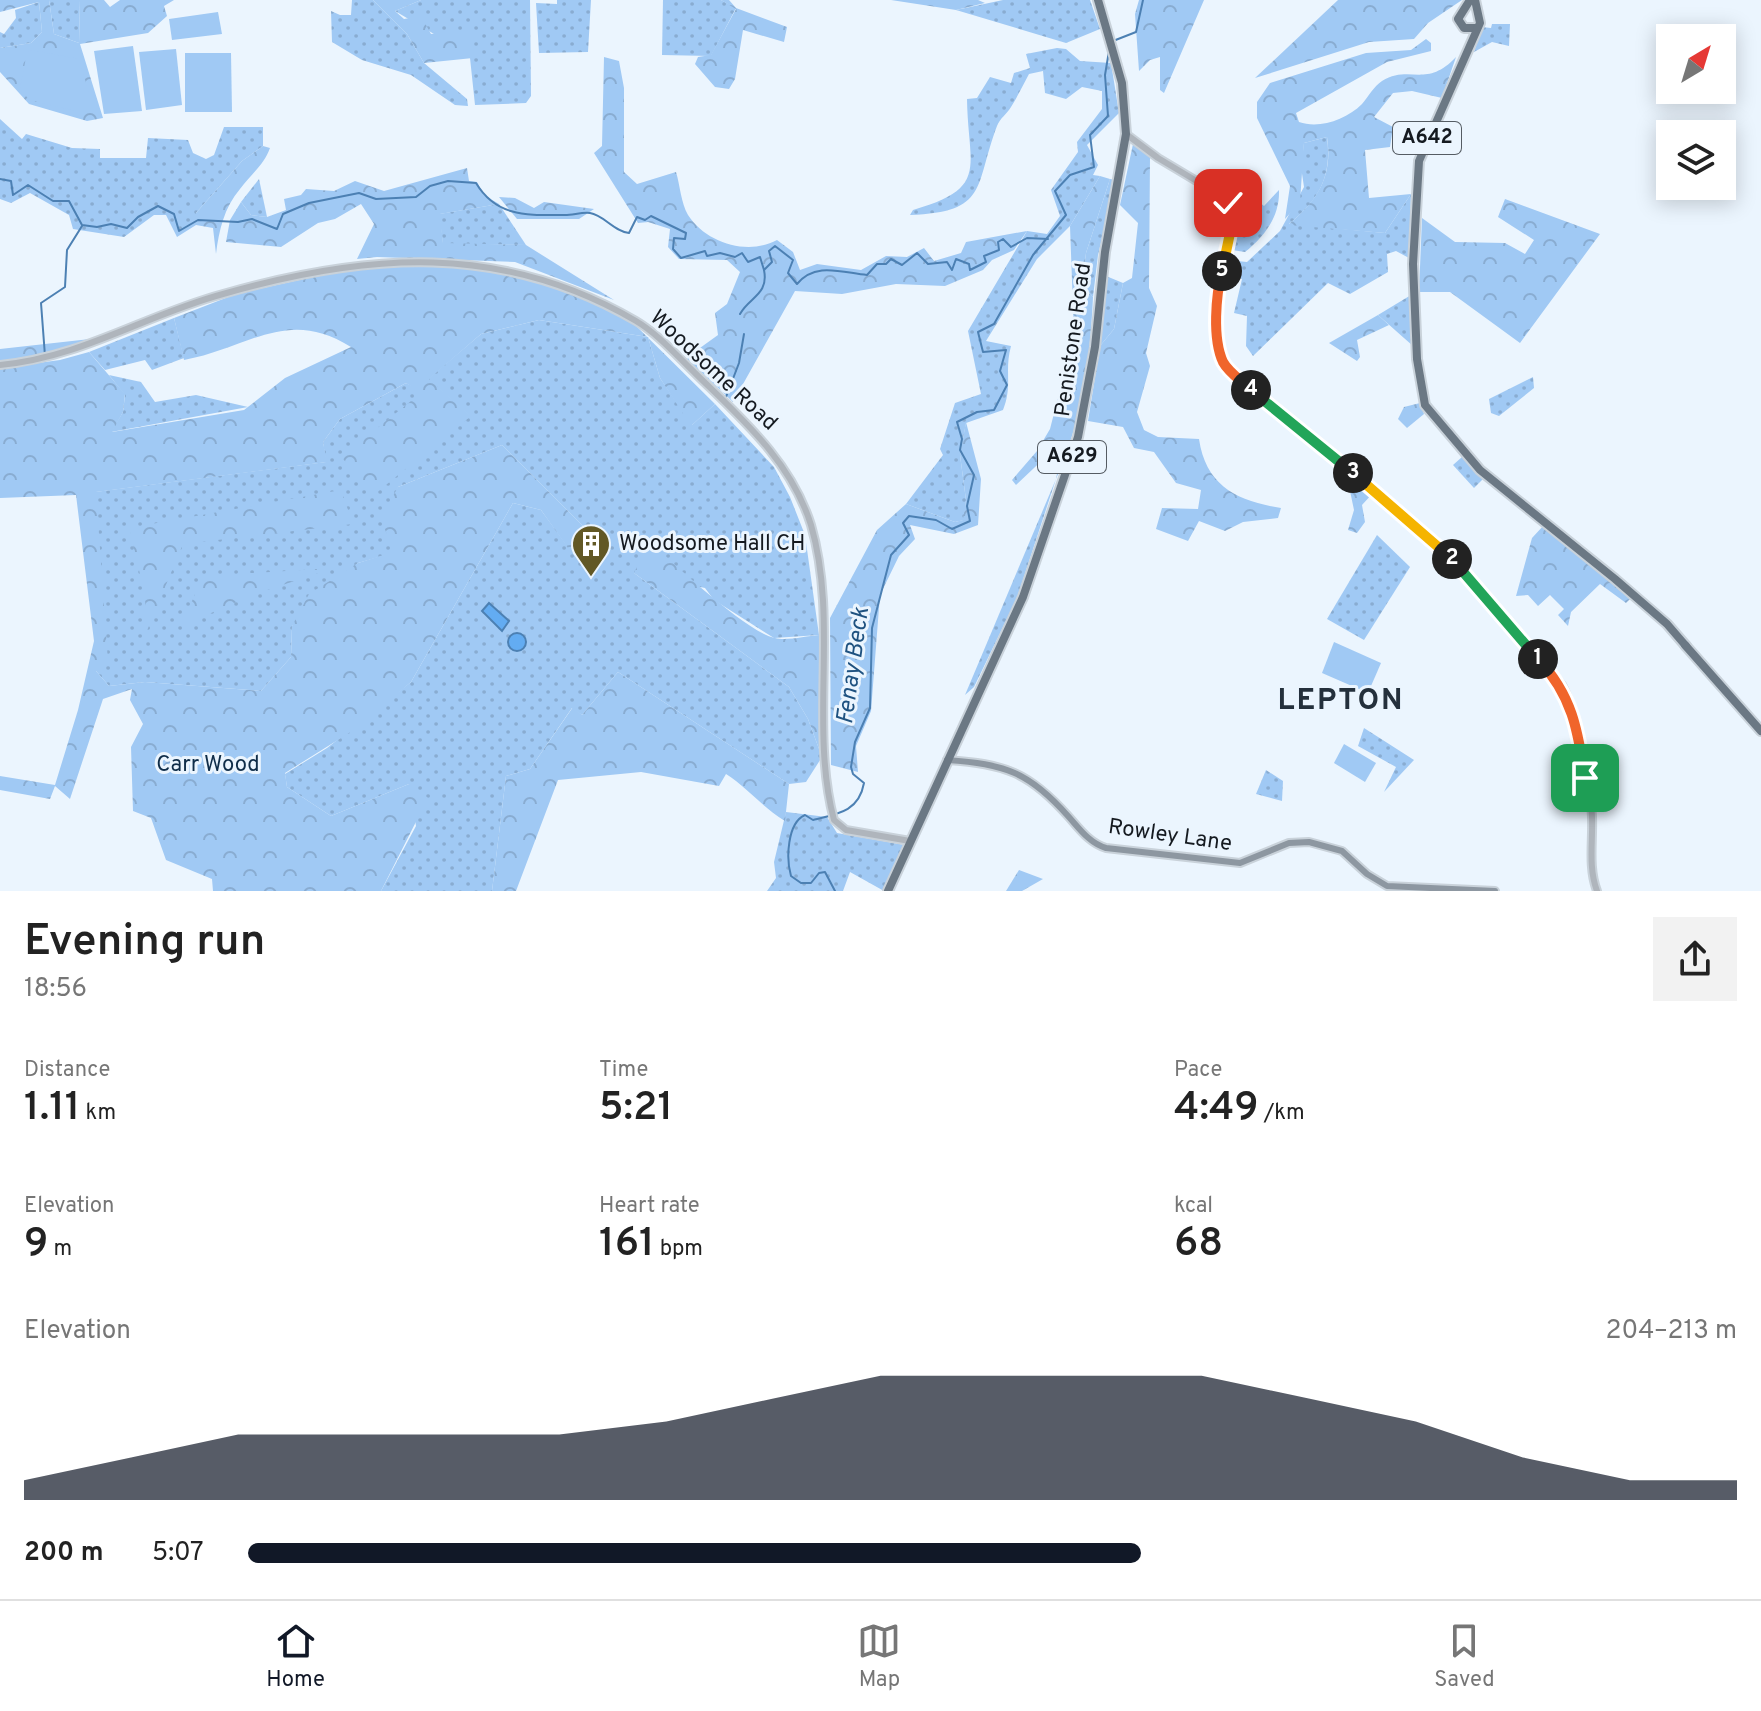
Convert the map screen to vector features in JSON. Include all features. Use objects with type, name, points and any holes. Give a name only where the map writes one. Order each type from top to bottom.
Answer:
[{"type":"highway","name":"Penistone Road","points":[[888,891],[1023,597],[1078,437],[1095,347],[1105,252],[1126,134],[1122,83],[1098,0]]},
{"type":"highway","name":"A642","points":[[1472,29],[1458,19],[1471,4],[1481,19],[1472,29],[1469,50],[1432,125],[1419,161],[1415,304],[1417,359],[1425,405],[1451,439],[1481,470],[1638,600],[1686,646],[1761,731]]},
{"type":"main road","name":"Rowley Lane","points":[[947,760],[987,763],[1028,777],[1091,841],[1106,848],[1240,863],[1289,843],[1309,842],[1342,851],[1367,874],[1387,886],[1495,891]]},
{"type":"street","points":[[1126,134],[1158,158],[1220,195],[1231,208],[1233,219],[1217,300],[1220,350],[1226,367],[1458,565],[1565,690],[1591,802],[1592,878],[1597,891]]},
{"type":"street","name":"Woodsome Road","points":[[0,365],[60,356],[223,293],[374,262],[412,260],[513,271],[637,322],[762,440],[785,470],[803,503],[821,574],[831,811],[834,820],[846,830],[910,841]]},
{"type":"green space","points":[[0,0],[49,0],[54,34],[79,43],[80,0],[104,0],[110,7],[120,0],[174,0],[164,6],[167,16],[148,33],[80,44],[103,118],[87,121],[29,104],[0,72],[0,48],[31,43],[42,32],[39,2],[0,12]]},
{"type":"green space","points":[[49,0],[80,0],[79,43],[54,34]]},
{"type":"green space","points":[[352,0],[373,0],[407,34],[424,63],[467,99],[468,106],[455,105],[411,75],[362,60],[332,42],[331,11],[351,15]]},
{"type":"green space","points":[[373,0],[421,0],[395,11],[404,19],[421,16],[431,34],[474,29],[473,58],[424,63],[407,34]]},
{"type":"green space","points":[[421,0],[530,0],[531,96],[526,103],[475,105],[470,58],[473,57],[395,11]]},
{"type":"green space","points":[[557,0],[591,0],[588,52],[539,53],[536,3],[557,4]]},
{"type":"green space","points":[[663,0],[721,0],[736,8],[711,56],[662,55]]},
{"type":"green space","points":[[721,0],[729,0],[736,8],[787,27],[784,42],[743,30],[735,79],[729,89],[715,87],[695,64],[698,57],[711,55],[736,9]]},
{"type":"green space","points":[[891,0],[978,0],[985,3],[956,10]]},
{"type":"green space","points":[[1003,0],[1090,0],[1100,29],[1066,43],[956,10]]},
{"type":"green space","points":[[1139,0],[1204,0],[1164,93],[1160,90],[1160,57],[1150,60],[1139,71],[1135,14]]},
{"type":"green space","points":[[1338,0],[1462,0],[1428,23],[1414,39],[1369,42],[1255,78]]},
{"type":"green space","points":[[39,2],[42,32],[31,43],[0,48],[0,32],[4,34],[16,18],[15,10]]},
{"type":"green space","points":[[218,12],[222,34],[172,40],[169,19]]},
{"type":"green space","points":[[1492,24],[1510,24],[1509,46],[1492,42],[1474,52],[1482,27],[1491,28]]},
{"type":"green space","points":[[1426,39],[1431,43],[1431,51],[1387,62],[1296,113],[1299,122],[1307,124],[1332,122],[1356,110],[1382,81],[1392,76],[1436,72],[1456,57],[1442,98],[1412,91],[1393,93],[1374,117],[1393,127],[1390,147],[1365,150],[1369,198],[1411,194],[1385,233],[1288,225],[1308,206],[1321,186],[1328,164],[1327,137],[1304,143],[1300,202],[1285,219],[1290,186],[1257,118],[1257,102],[1270,83],[1366,53],[1411,50]]},
{"type":"green space","points":[[133,46],[142,111],[104,114],[94,51]]},
{"type":"green space","points":[[176,49],[182,105],[146,110],[139,52]]},
{"type":"green space","points":[[1066,49],[1080,61],[1111,63],[1119,113],[1087,145],[1098,165],[1093,175],[1100,176],[1070,226],[1037,259],[986,341],[1011,346],[1007,393],[1003,410],[966,423],[960,455],[966,500],[964,520],[955,522],[906,504],[943,455],[940,449],[955,403],[981,394],[968,331],[1027,231],[1047,234],[1060,216],[1051,190],[1078,152],[1077,142],[1102,109],[1102,91],[1082,87],[1066,99],[1045,93],[1043,71],[1029,74],[1011,107],[998,123],[980,180],[966,202],[935,213],[910,215],[913,210],[954,193],[964,183],[971,159],[967,99],[977,98],[990,77],[1011,83],[1014,73],[1030,68],[1026,54]]},
{"type":"green space","points":[[32,50],[79,59],[89,93],[76,111],[29,100],[20,88],[27,52]]},
{"type":"green space","points":[[185,53],[231,53],[232,112],[185,112]]},
{"type":"green space","points":[[604,57],[619,61],[624,88],[624,172],[637,184],[676,172],[688,215],[705,233],[728,244],[753,247],[777,240],[793,252],[800,270],[817,264],[861,270],[886,256],[907,257],[924,248],[934,261],[961,253],[966,242],[1027,231],[1014,250],[992,260],[983,270],[945,286],[896,284],[842,294],[795,291],[733,402],[686,358],[718,335],[715,313],[727,304],[740,272],[727,260],[679,259],[668,247],[670,229],[648,222],[638,223],[594,153],[602,146]]},
{"type":"green space","points":[[0,119],[22,139],[26,134],[72,148],[100,149],[100,158],[146,158],[148,138],[188,140],[193,153],[206,159],[214,155],[224,127],[263,127],[263,146],[242,161],[196,213],[196,225],[177,237],[166,215],[154,215],[124,237],[73,229],[69,215],[30,193],[11,203],[0,199]]},
{"type":"green space","points":[[1327,137],[1328,164],[1322,186],[1309,205],[1289,224],[1385,233],[1411,194],[1409,258],[1396,251],[1387,254],[1388,272],[1350,294],[1328,283],[1253,356],[1246,346],[1247,316],[1234,313],[1242,279],[1225,273],[1227,260],[1247,262],[1280,231],[1304,187],[1301,167],[1304,143]]},
{"type":"green space","points":[[1133,144],[1150,157],[1149,288],[1157,306],[1146,353],[1150,366],[1137,412],[1144,430],[1158,437],[1199,439],[1203,455],[1216,480],[1251,501],[1281,508],[1278,518],[1243,522],[1225,531],[1199,521],[1188,541],[1156,529],[1162,508],[1198,509],[1201,490],[1176,483],[1154,452],[1134,448],[1123,427],[1088,421],[1100,346],[1114,329],[1123,283],[1132,278],[1138,223],[1120,205]]},
{"type":"green space","points":[[263,146],[270,148],[267,154],[234,196],[226,212],[216,254],[213,228],[196,225],[196,213],[242,161]]},
{"type":"green space","points":[[467,168],[469,181],[477,182],[484,195],[499,204],[440,214],[443,243],[526,245],[614,300],[515,262],[357,259],[374,224],[361,204],[335,219],[318,223],[281,247],[226,242],[230,220],[241,202],[251,215],[267,217],[286,210],[284,199],[301,195],[306,189],[334,191],[355,181],[384,191]]},
{"type":"green space","points":[[1100,176],[1110,179],[1086,253],[1082,287],[1093,297],[1092,321],[1078,413],[1056,479],[1061,452],[1052,451],[1016,485],[1012,480],[1037,451],[1050,429],[1074,335],[1070,226]]},
{"type":"green space","points":[[259,179],[267,217],[251,215],[241,202]]},
{"type":"green space","points":[[1110,179],[1116,180],[1098,255],[1093,297],[1082,287],[1086,253]]},
{"type":"green space","points":[[1279,190],[1274,217],[1265,232],[1245,252],[1232,250],[1239,220],[1258,201],[1264,206]]},
{"type":"green space","points":[[499,197],[515,198],[534,208],[544,202],[594,209],[579,219],[517,219]]},
{"type":"green space","points":[[1505,199],[1600,234],[1520,343],[1450,292],[1419,292],[1422,218],[1455,242],[1505,243],[1525,254],[1534,240],[1498,217]]},
{"type":"green space","points":[[499,204],[526,245],[443,244],[439,214]]},
{"type":"green space","name":"Carr Wood","points":[[380,262],[514,270],[620,310],[647,337],[539,320],[481,334],[429,379],[471,416],[376,493],[341,457],[421,393],[406,383],[340,419],[323,442],[327,462],[96,492],[108,662],[96,671],[109,686],[145,682],[261,691],[291,657],[292,626],[309,594],[358,563],[393,552],[381,518],[398,487],[502,445],[588,531],[579,553],[573,546],[568,548],[541,510],[513,503],[411,682],[357,728],[285,773],[287,787],[331,816],[409,784],[428,798],[381,891],[213,891],[212,879],[166,860],[151,818],[133,811],[131,747],[143,724],[130,700],[132,689],[103,699],[70,799],[55,786],[50,799],[0,790],[0,776],[55,785],[78,710],[94,641],[76,495],[0,498],[0,368],[60,360],[89,352],[125,394],[123,412],[112,432],[244,410],[285,378],[351,347],[328,335],[307,330],[287,330],[184,360],[174,318],[236,294]]},
{"type":"green space","points":[[1106,276],[1123,283],[1114,329],[1100,346]]},
{"type":"green space","points":[[1411,295],[1413,346],[1378,315]]},
{"type":"green space","points":[[1378,315],[1389,325],[1357,340],[1360,357],[1357,361],[1329,343]]},
{"type":"green space","points":[[174,318],[184,358],[152,370],[145,360],[105,370],[89,352]]},
{"type":"green space","points":[[539,320],[648,337],[660,378],[692,425],[715,404],[774,467],[805,535],[819,635],[774,638],[714,600],[705,588],[634,573],[789,687],[808,719],[822,757],[806,782],[789,784],[618,672],[582,715],[572,708],[530,769],[506,776],[492,891],[381,891],[416,826],[409,784],[331,816],[287,787],[285,774],[327,748],[411,682],[513,503],[541,510],[568,547],[573,546],[579,552],[588,531],[502,445],[398,487],[393,553],[358,563],[292,626],[291,657],[261,691],[145,682],[109,686],[96,671],[95,492],[326,462],[323,442],[340,419],[406,383],[470,416],[428,379],[481,334]]},
{"type":"green space","points":[[99,338],[60,352],[0,362],[0,349]]},
{"type":"green space","points":[[648,338],[715,404],[691,426],[660,378]]},
{"type":"green space","points":[[109,375],[141,382],[155,402],[196,395],[248,407],[111,432],[123,412],[125,395]]},
{"type":"green space","points":[[1533,377],[1534,388],[1499,416],[1491,413],[1489,399]]},
{"type":"green space","points":[[1420,403],[1424,414],[1407,428],[1398,419],[1404,407]]},
{"type":"green space","points":[[966,422],[981,479],[978,525],[954,534],[910,525],[915,539],[899,556],[880,595],[871,711],[856,746],[858,772],[831,765],[830,618],[877,530],[906,504],[955,522],[963,520],[966,500],[960,455]]},
{"type":"green space","points":[[1462,457],[1485,477],[1474,488],[1453,465]]},
{"type":"green space","points":[[1056,479],[1017,598],[974,687],[965,695]]},
{"type":"green space","points":[[1361,483],[1373,493],[1362,505],[1365,522],[1357,533],[1348,530],[1354,510],[1350,491]]},
{"type":"green space","points":[[341,490],[353,524],[183,544],[146,633],[145,595],[129,528]]},
{"type":"green space","points":[[1544,525],[1630,599],[1626,603],[1600,584],[1571,612],[1568,626],[1558,615],[1564,609],[1550,595],[1538,606],[1528,595],[1516,596],[1532,538]]},
{"type":"green space","points":[[1377,535],[1410,567],[1364,640],[1327,619]]},
{"type":"green space","points":[[649,542],[729,611],[762,633],[780,639],[819,635],[822,757],[808,719],[789,687],[634,573]]},
{"type":"green space","points":[[334,568],[255,594],[181,626],[203,576]]},
{"type":"green space","points":[[1334,642],[1381,663],[1368,693],[1322,673]]},
{"type":"green space","points":[[618,672],[789,784],[785,821],[726,774],[719,786],[641,772],[558,780],[516,891],[492,891],[506,776],[530,769],[573,707],[582,715]]},
{"type":"green space","points":[[1364,728],[1414,760],[1384,792],[1396,767],[1358,746]]},
{"type":"green space","points":[[1344,744],[1376,763],[1365,782],[1334,763]]},
{"type":"green space","points":[[1266,770],[1283,781],[1282,801],[1256,794]]},
{"type":"green space","points":[[786,812],[827,817],[837,833],[905,845],[884,891],[850,872],[843,891],[767,891],[776,878],[774,862]]},
{"type":"green space","points":[[1019,870],[1043,879],[1022,891],[1006,891]]},
{"type":"shaded area","points":[[489,603],[509,621],[502,631],[482,611]]},
{"type":"shaded area","points":[[517,633],[526,642],[517,651],[508,642]]},
{"type":"waterway","name":"Fenay Beck","points":[[1113,41],[1136,32],[1143,0]]},
{"type":"waterway","name":"Fenay Beck","points":[[835,891],[825,872],[819,873],[811,883],[801,883],[791,876],[788,851],[791,833],[805,815],[813,820],[839,813],[858,800],[864,783],[853,774],[851,767],[855,742],[870,708],[872,628],[891,555],[909,535],[903,523],[909,516],[936,520],[952,529],[970,521],[967,506],[974,475],[960,450],[962,439],[957,422],[977,412],[994,410],[1007,385],[1000,371],[1006,350],[983,352],[978,332],[994,324],[1033,255],[1066,215],[1055,191],[1070,175],[1094,167],[1090,135],[1108,116],[1105,75],[1109,51]]},
{"type":"waterway","points":[[0,179],[11,181],[13,195],[28,185],[53,201],[69,201],[82,225],[97,227],[111,224],[127,228],[138,217],[158,206],[174,214],[179,231],[198,220],[238,222],[252,219],[277,229],[283,214],[309,203],[359,193],[376,199],[416,197],[430,186],[448,181],[476,183],[494,203],[515,212],[539,215],[590,213],[629,233],[637,217],[645,220],[651,216],[686,233],[685,239],[674,238],[673,249],[681,258],[705,251],[707,256],[720,253],[735,257],[742,253],[748,262],[760,257],[764,270],[772,262],[769,251],[775,246],[793,260],[788,273],[797,284],[804,277],[820,271],[867,275],[877,264],[886,264],[891,259],[902,265],[917,253],[928,264],[947,262],[952,270],[956,259],[969,264],[970,270],[986,262],[984,256],[999,250],[998,242],[1003,239],[1011,247],[1027,238],[1048,239]]},
{"type":"waterway","points":[[45,356],[41,303],[65,287],[67,250],[82,226]]},
{"type":"waterway","points":[[740,314],[764,285],[764,270]]},
{"type":"waterway","points":[[726,397],[739,363],[744,334]]},
{"type":"place","name":"Woodsome Hall CH","points":[[591,578]]},
{"type":"district","name":"LEPTON","points":[[1341,701]]},
{"type":"route","points":[[1228,203],[1233,219],[1217,300],[1220,350],[1226,367],[1257,396],[1394,507],[1483,591],[1513,632],[1562,685],[1571,706],[1585,778]]}]
